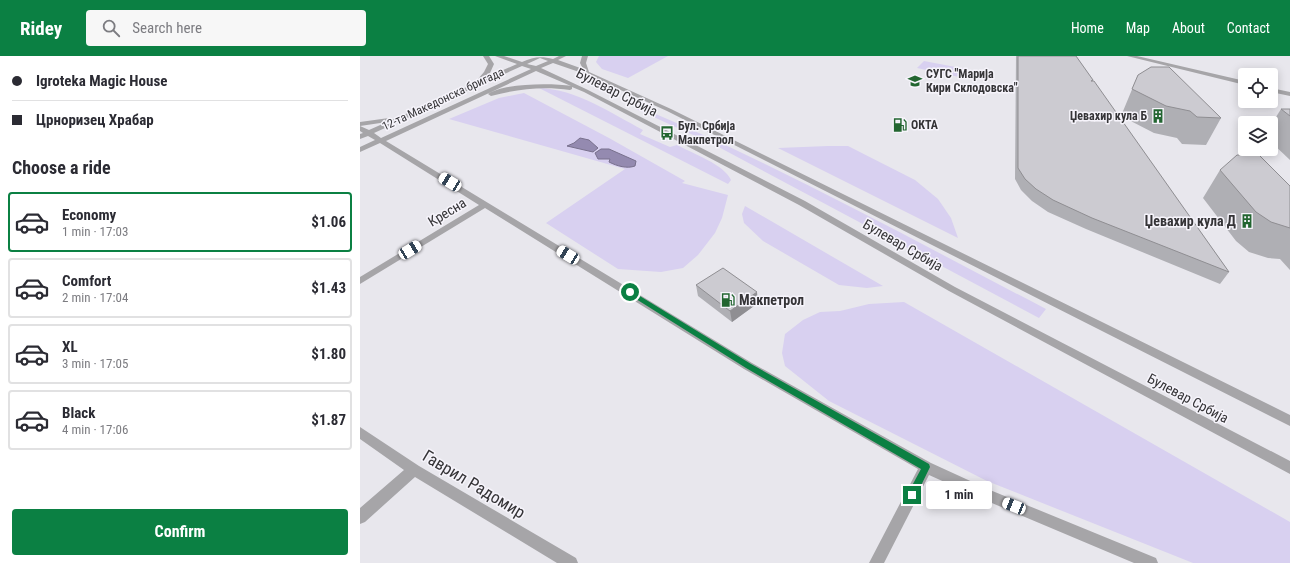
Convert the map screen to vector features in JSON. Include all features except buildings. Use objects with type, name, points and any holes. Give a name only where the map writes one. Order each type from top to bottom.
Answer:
[{"type":"street","points":[[476,83],[490,68],[491,64],[486,56]]},
{"type":"street","name":"Булевар Србија","points":[[498,56],[535,68],[586,91],[802,203],[952,289],[1290,468]]},
{"type":"street","name":"12-та Македонска бригада","points":[[360,138],[476,83],[540,56]]},
{"type":"street","name":"Булевар Србија","points":[[540,56],[587,73],[680,115],[1290,421]]},
{"type":"street","name":"12-та Македонска бригада","points":[[360,150],[562,56]]},
{"type":"street","points":[[585,56],[583,63],[587,73]]},
{"type":"street","points":[[1130,56],[1238,81]]},
{"type":"street","points":[[466,101],[510,89],[536,86],[561,86],[586,91]]},
{"type":"street","points":[[1278,91],[1290,94]]},
{"type":"street","points":[[360,124],[402,118]]},
{"type":"street","points":[[360,128],[382,140],[748,366],[926,467],[985,494],[1151,563]]},
{"type":"street","name":"Кресна","points":[[360,281],[486,204]]},
{"type":"street","name":"Гаврил Радомир","points":[[360,432],[414,470],[571,563]]},
{"type":"street","points":[[876,563],[926,467]]},
{"type":"street","points":[[360,517],[414,470]]},
{"type":"shaded area","points":[[599,56],[668,56],[628,78],[602,69],[596,62]]},
{"type":"shaded area","points":[[924,61],[966,69],[959,77],[917,68]]},
{"type":"shaded area","points":[[539,88],[553,89],[580,97],[593,103],[643,130],[640,134],[670,147],[677,145],[715,164],[728,175],[731,180],[728,184]]},
{"type":"shaded area","points":[[524,93],[609,138],[685,181],[682,183],[728,195],[722,218],[715,233],[698,255],[683,268],[661,272],[618,269],[546,223],[625,169],[449,119],[499,98]]},
{"type":"shaded area","points":[[636,109],[644,109],[746,155],[897,231],[1046,309],[1039,318],[713,144]]},
{"type":"shaded area","points":[[580,138],[589,140],[598,148],[593,152],[567,146]]},
{"type":"shaded area","points":[[848,146],[915,180],[938,199],[951,218],[958,238],[778,148]]},
{"type":"shaded area","points":[[601,149],[609,149],[636,161],[635,166],[622,167],[609,162],[610,159],[598,159],[595,153]]},
{"type":"shaded area","points":[[745,206],[883,286],[867,288],[839,285],[763,241],[744,223],[742,214]]},
{"type":"shaded area","points":[[904,302],[1290,522],[1290,563],[1193,563],[987,481],[829,401],[785,366],[782,353],[785,334],[803,320],[820,312],[840,311],[869,304]]},
{"type":"place","name":"СУГС \"Марија Кири Склодовска\"","points":[[915,81]]},
{"type":"place","name":"Џевахир кула Б","points":[[1158,116]]},
{"type":"place","name":"ОКТА","points":[[900,125]]},
{"type":"place","name":"Бул. Србија Макпетрол","points":[[667,133]]},
{"type":"place","name":"Џевахир кула Д","points":[[1247,221]]},
{"type":"place","name":"Макпетрол","points":[[728,300]]},
{"type":"route","points":[[630,292],[748,366],[926,467],[912,495]]}]
